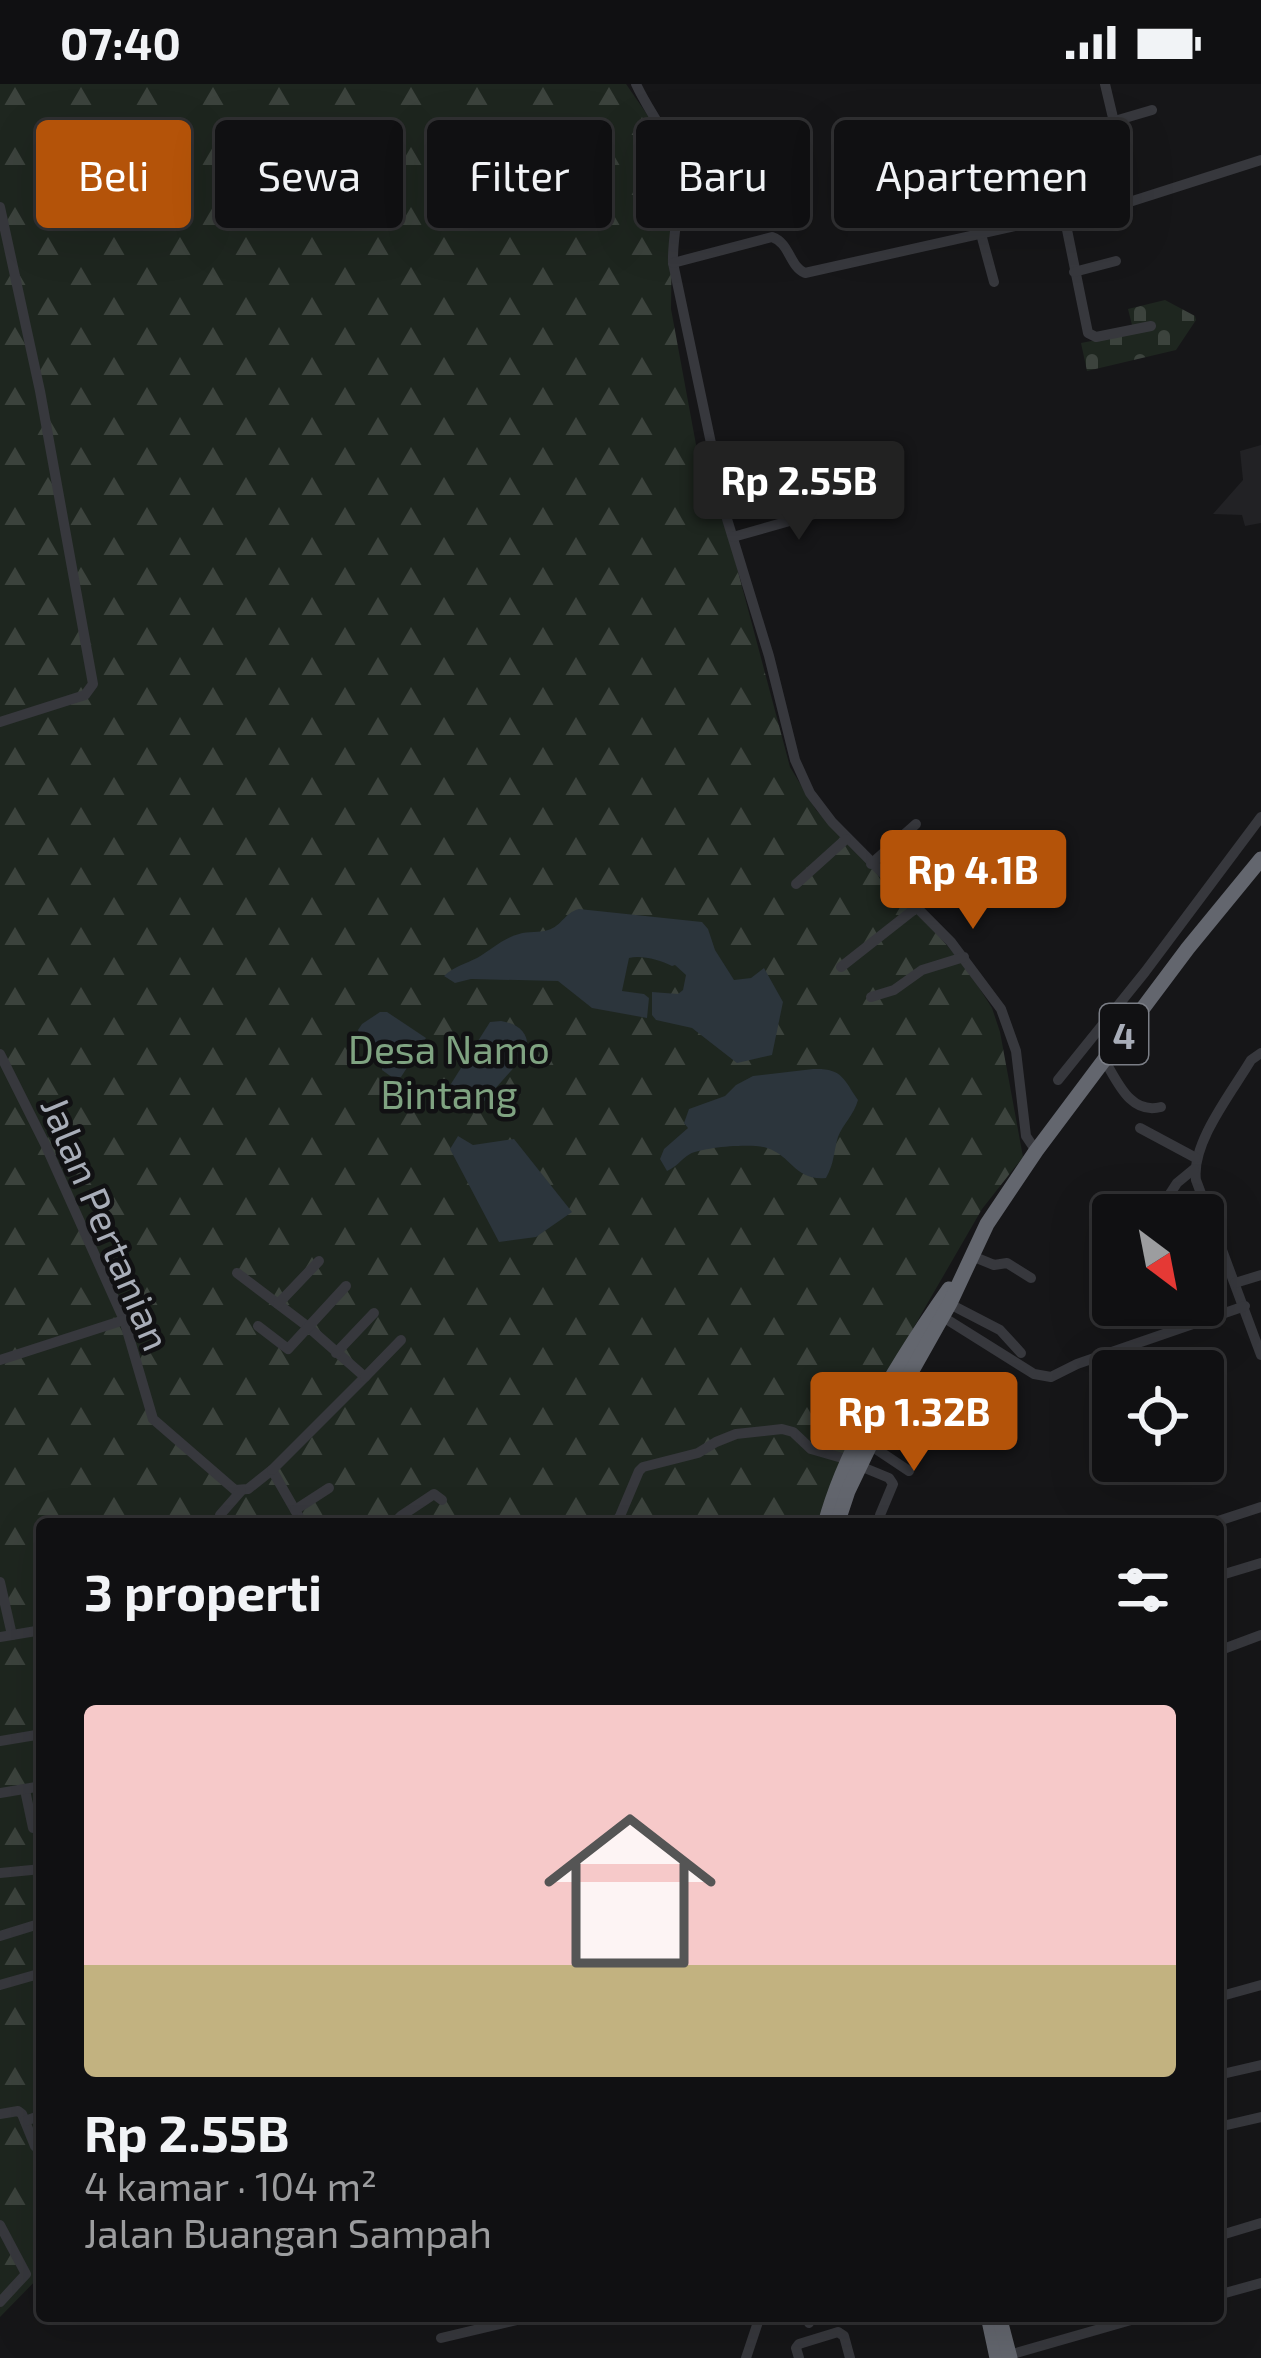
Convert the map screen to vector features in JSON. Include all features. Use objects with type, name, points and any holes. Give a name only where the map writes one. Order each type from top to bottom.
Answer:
[{"type":"highway","name":"4","points":[[840,1518],[855,1463],[945,1307],[987,1223],[1036,1151],[1261,859]]},
{"type":"highway","name":"4","points":[[828,1518],[881,1399],[945,1307]]},
{"type":"highway","points":[[990,2322],[1005,2357]]},
{"type":"highway","points":[[1000,2322],[1005,2357]]},
{"type":"street","points":[[1105,84],[1109,120]]},
{"type":"street","points":[[639,89],[678,171],[673,263],[733,537],[795,760],[810,793],[846,839],[964,957],[1001,1009],[1012,1034],[1026,1136],[1036,1151]]},
{"type":"street","points":[[1121,120],[1152,110]]},
{"type":"street","points":[[1130,202],[1261,160]]},
{"type":"street","points":[[0,207],[40,392],[93,684],[86,695],[0,722]]},
{"type":"street","points":[[673,263],[772,237],[781,241],[799,271],[806,274],[1007,228]]},
{"type":"street","points":[[1066,228],[1090,335],[1096,338],[1151,326]]},
{"type":"street","points":[[981,234],[994,282]]},
{"type":"street","points":[[1074,272],[1116,261]]},
{"type":"street","points":[[733,537],[853,503]]},
{"type":"street","points":[[1058,1080],[1261,817]]},
{"type":"street","points":[[871,864],[916,824]]},
{"type":"street","points":[[796,884],[846,839]]},
{"type":"street","points":[[886,878],[907,857]]},
{"type":"street","points":[[841,967],[916,908]]},
{"type":"street","points":[[871,997],[894,990],[922,970],[964,957]]},
{"type":"street","points":[[1145,972],[1162,984]]},
{"type":"street","points":[[1261,1053],[1251,1060],[1201,1144],[1195,1163],[1196,1180],[1261,1355]]},
{"type":"street","name":"Jalan Pertanian","points":[[0,1054],[124,1320],[153,1419],[225,1484],[241,1491]]},
{"type":"street","points":[[1105,1061],[1136,1104],[1151,1110],[1162,1107]]},
{"type":"street","points":[[1140,1128],[1195,1163]]},
{"type":"street","points":[[1169,1194],[1195,1163]]},
{"type":"street","points":[[970,1259],[1007,1263],[1031,1278]]},
{"type":"street","points":[[278,1304],[319,1262]]},
{"type":"street","points":[[237,1274],[365,1377]]},
{"type":"street","points":[[1235,1283],[1261,1275]]},
{"type":"street","points":[[258,1326],[287,1349],[346,1286]]},
{"type":"street","points":[[945,1307],[1034,1374],[1047,1378],[1245,1306]]},
{"type":"street","points":[[945,1307],[1000,1330],[1021,1353]]},
{"type":"street","points":[[337,1353],[374,1313]]},
{"type":"street","points":[[0,1360],[124,1320]]},
{"type":"street","points":[[220,1518],[241,1491],[272,1470],[401,1340]]},
{"type":"street","points":[[892,1403],[949,1440]]},
{"type":"street","points":[[618,1518],[643,1467],[698,1453],[736,1435],[782,1429],[793,1432],[811,1449],[889,1478],[893,1484],[880,1514]]},
{"type":"street","points":[[869,1445],[909,1471]]},
{"type":"street","points":[[272,1470],[300,1518]]},
{"type":"street","points":[[295,1510],[329,1488]]},
{"type":"street","points":[[401,1518],[434,1494],[442,1500]]},
{"type":"street","points":[[1224,1519],[1261,1507]]},
{"type":"street","points":[[1224,1574],[1261,1563]]},
{"type":"street","points":[[0,1582],[4,1640],[36,1632]]},
{"type":"street","points":[[1224,1649],[1261,1635]]},
{"type":"street","points":[[0,1741],[36,1735]]},
{"type":"street","points":[[0,1793],[36,1787]]},
{"type":"street","points":[[25,1790],[33,1828]]},
{"type":"street","points":[[0,1874],[36,1870]]},
{"type":"street","points":[[0,1936],[36,1925]]},
{"type":"street","points":[[0,1985],[36,1975]]},
{"type":"street","points":[[1224,1995],[1261,1985]]},
{"type":"street","points":[[1224,2074],[1261,2065]]},
{"type":"street","points":[[0,2114],[22,2114],[36,2147]]},
{"type":"street","points":[[25,2121],[36,2117]]},
{"type":"street","points":[[1224,2126],[1261,2117]]},
{"type":"street","points":[[1224,2234],[1261,2223]]},
{"type":"street","points":[[0,2302],[26,2274],[2,2232]]},
{"type":"street","points":[[1224,2293],[1261,2283]]},
{"type":"street","points":[[441,2338],[509,2322]]},
{"type":"street","points":[[746,2358],[758,2322]]},
{"type":"street","points":[[1005,2357],[1125,2322]]},
{"type":"street","points":[[799,2358],[798,2344],[838,2332],[844,2336],[850,2358]]},
{"type":"shaded area","points":[[1261,445],[1261,523],[1245,526],[1242,515],[1213,514],[1243,480],[1240,451]]},
{"type":"shaded area","points":[[579,909],[702,922],[734,980],[751,978],[764,968],[783,1002],[772,1055],[737,1063],[692,1028],[656,1020],[652,992],[678,994],[686,975],[675,965],[651,959],[629,958],[622,991],[649,998],[647,1018],[592,1008],[558,981],[471,979],[455,983],[444,976],[508,938],[553,928]]},
{"type":"shaded area","points":[[380,1012],[426,1038],[401,1077],[393,1078],[382,1070],[390,1050],[358,1030]]},
{"type":"shaded area","points":[[501,1021],[522,1031],[527,1053],[478,1108],[449,1087],[490,1022]]},
{"type":"shaded area","points":[[813,1069],[836,1073],[858,1100],[838,1137],[826,1178],[807,1176],[775,1152],[751,1146],[696,1152],[667,1171],[660,1159],[664,1149],[688,1128],[684,1123],[689,1109],[725,1096],[753,1076]]},
{"type":"shaded area","points":[[458,1136],[473,1145],[514,1139],[572,1212],[536,1237],[499,1242],[450,1149]]},
{"type":"green space","name":"Desa Namo Bintang","points":[[0,84],[626,84],[651,120],[636,120],[636,228],[672,228],[671,309],[699,461],[728,534],[790,767],[816,810],[938,935],[992,1008],[1023,1157],[982,1209],[923,1311],[853,1437],[820,1518],[36,1518],[36,2280],[0,2317]]},
{"type":"green space","points":[[1165,300],[1196,320],[1176,350],[1087,371],[1081,343],[1134,333],[1128,309]]}]
